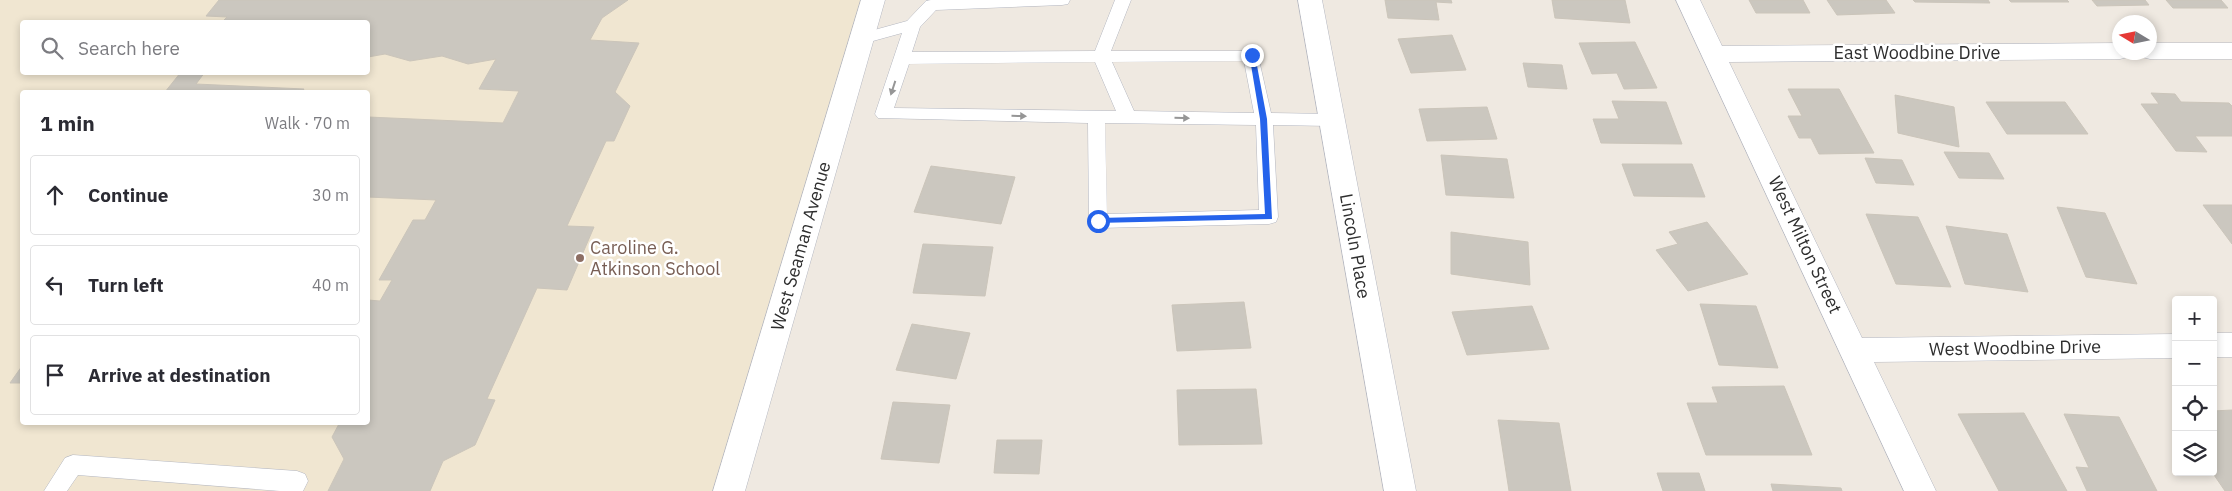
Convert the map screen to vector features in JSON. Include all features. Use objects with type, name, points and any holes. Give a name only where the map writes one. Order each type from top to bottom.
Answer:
[{"type":"street","name":"West Seaman Avenue","points":[[729,491],[873,0]]},
{"type":"street","name":"Lincoln Place","points":[[1310,0],[1400,491]]},
{"type":"street","name":"West Milton Street","points":[[1688,0],[1920,491]]},
{"type":"street","name":"East Woodbine Drive","points":[[1714,54],[2112,51]]},
{"type":"street","points":[[2157,51],[2232,51]]},
{"type":"street","points":[[2217,345],[2232,345]]},
{"type":"street","name":"West Woodbine Drive","points":[[1855,350],[2172,346]]},
{"type":"lane","points":[[1062,0],[932,5],[912,25],[884,114],[1331,120]]},
{"type":"lane","points":[[1123,0],[1101,56],[1128,118]]},
{"type":"lane","points":[[862,39],[912,25]]},
{"type":"lane","points":[[902,58],[1252,55],[1264,119],[1269,217],[1098,221],[1096,117]]},
{"type":"lane","points":[[55,491],[73,465],[297,481],[291,491]]},
{"type":"shaded area","name":"Caroline G. Atkinson School","points":[[0,0],[869,0],[722,491],[0,491]]},
{"type":"building","points":[[219,0],[628,0],[602,18],[590,40],[639,43],[615,92],[630,106],[614,141],[606,141],[567,226],[594,227],[567,290],[537,288],[487,399],[495,400],[475,445],[443,461],[430,491],[328,491],[344,459],[332,437],[338,425],[370,425],[370,300],[380,301],[392,280],[379,280],[413,220],[425,220],[436,200],[370,197],[370,117],[503,123],[519,91],[479,89],[496,59],[468,64],[442,56],[410,61],[385,54],[370,57],[370,20],[224,20],[227,17],[206,16]]},
{"type":"building","points":[[1385,0],[1451,0],[1452,3],[1436,2],[1439,20],[1388,18]]},
{"type":"building","points":[[1552,0],[1625,0],[1630,23],[1555,18]]},
{"type":"building","points":[[1749,0],[1803,0],[1810,13],[1756,13]]},
{"type":"building","points":[[1827,0],[1886,0],[1895,13],[1837,15]]},
{"type":"building","points":[[1913,0],[1988,0],[1990,3],[1915,2]]},
{"type":"building","points":[[2009,0],[2067,0],[2069,2],[2011,2]]},
{"type":"building","points":[[2092,0],[2145,0],[2149,5],[2097,6]]},
{"type":"building","points":[[2166,0],[2221,0],[2228,8],[2173,8]]},
{"type":"building","points":[[1452,35],[1466,70],[1411,73],[1398,39]]},
{"type":"building","points":[[1635,42],[1657,88],[1624,89],[1617,73],[1592,74],[1579,43]]},
{"type":"building","points":[[1523,63],[1562,65],[1567,89],[1528,87]]},
{"type":"building","points":[[179,75],[203,75],[196,84],[304,89],[303,90],[167,90]]},
{"type":"building","points":[[1788,89],[1839,89],[1874,153],[1819,154],[1811,138],[1799,138],[1788,116],[1802,116]]},
{"type":"building","points":[[2151,93],[2175,94],[2181,102],[2229,103],[2232,106],[2232,136],[2195,136],[2207,152],[2176,151],[2141,104],[2159,104]]},
{"type":"building","points":[[1895,95],[1954,107],[1959,147],[1898,133]]},
{"type":"building","points":[[1612,101],[1666,102],[1682,144],[1601,143],[1593,119],[1619,119]]},
{"type":"building","points":[[1986,102],[2065,102],[2088,134],[2007,134]]},
{"type":"building","points":[[1487,107],[1497,139],[1427,141],[1419,109]]},
{"type":"building","points":[[1944,152],[1989,153],[2004,179],[1959,178]]},
{"type":"building","points":[[1441,155],[1507,159],[1514,198],[1446,195]]},
{"type":"building","points":[[1865,158],[1902,160],[1914,185],[1876,183]]},
{"type":"building","points":[[1622,164],[1692,164],[1705,197],[1634,196]]},
{"type":"building","points":[[931,166],[1015,177],[1001,224],[914,212]]},
{"type":"building","points":[[2203,205],[2232,205],[2232,244]]},
{"type":"building","points":[[2057,207],[2105,213],[2137,284],[2086,277]]},
{"type":"building","points":[[1866,214],[1918,217],[1951,287],[1896,284]]},
{"type":"building","points":[[1707,222],[1748,274],[1688,291],[1656,250],[1678,244],[1669,232]]},
{"type":"building","points":[[1946,226],[2007,234],[2028,292],[1965,284]]},
{"type":"building","points":[[1451,232],[1528,242],[1530,285],[1451,274]]},
{"type":"building","points":[[923,244],[993,247],[985,296],[913,293]]},
{"type":"building","points":[[1244,302],[1251,348],[1177,351],[1172,305]]},
{"type":"building","points":[[1700,304],[1756,306],[1778,368],[1719,365]]},
{"type":"building","points":[[1532,306],[1549,349],[1467,355],[1452,312]]},
{"type":"building","points":[[912,324],[970,333],[956,379],[896,370]]},
{"type":"building","points":[[20,369],[20,383],[10,383]]},
{"type":"building","points":[[1784,386],[1812,455],[1706,455],[1687,403],[1718,403],[1712,387]]},
{"type":"building","points":[[1256,389],[1262,444],[1179,445],[1177,390]]},
{"type":"building","points":[[893,402],[950,405],[939,463],[881,459]]},
{"type":"building","points":[[2232,410],[2232,491],[2225,491],[2215,476],[2217,476],[2217,411]]},
{"type":"building","points":[[2024,413],[2067,491],[1999,491],[1958,414]]},
{"type":"building","points":[[2064,414],[2119,417],[2157,491],[2087,491],[2076,467],[2089,468]]},
{"type":"building","points":[[1498,420],[1559,423],[1571,491],[1509,491]]},
{"type":"building","points":[[997,440],[1042,440],[1039,474],[994,473]]},
{"type":"building","points":[[1657,473],[1699,473],[1705,491],[1663,491]]},
{"type":"building","points":[[1771,484],[1841,488],[1842,491],[1773,491]]},
{"type":"place","name":"Caroline G. Atkinson School","points":[[580,258]]},
{"type":"route","points":[[1098,221],[1269,217],[1264,119],[1252,55]]}]
